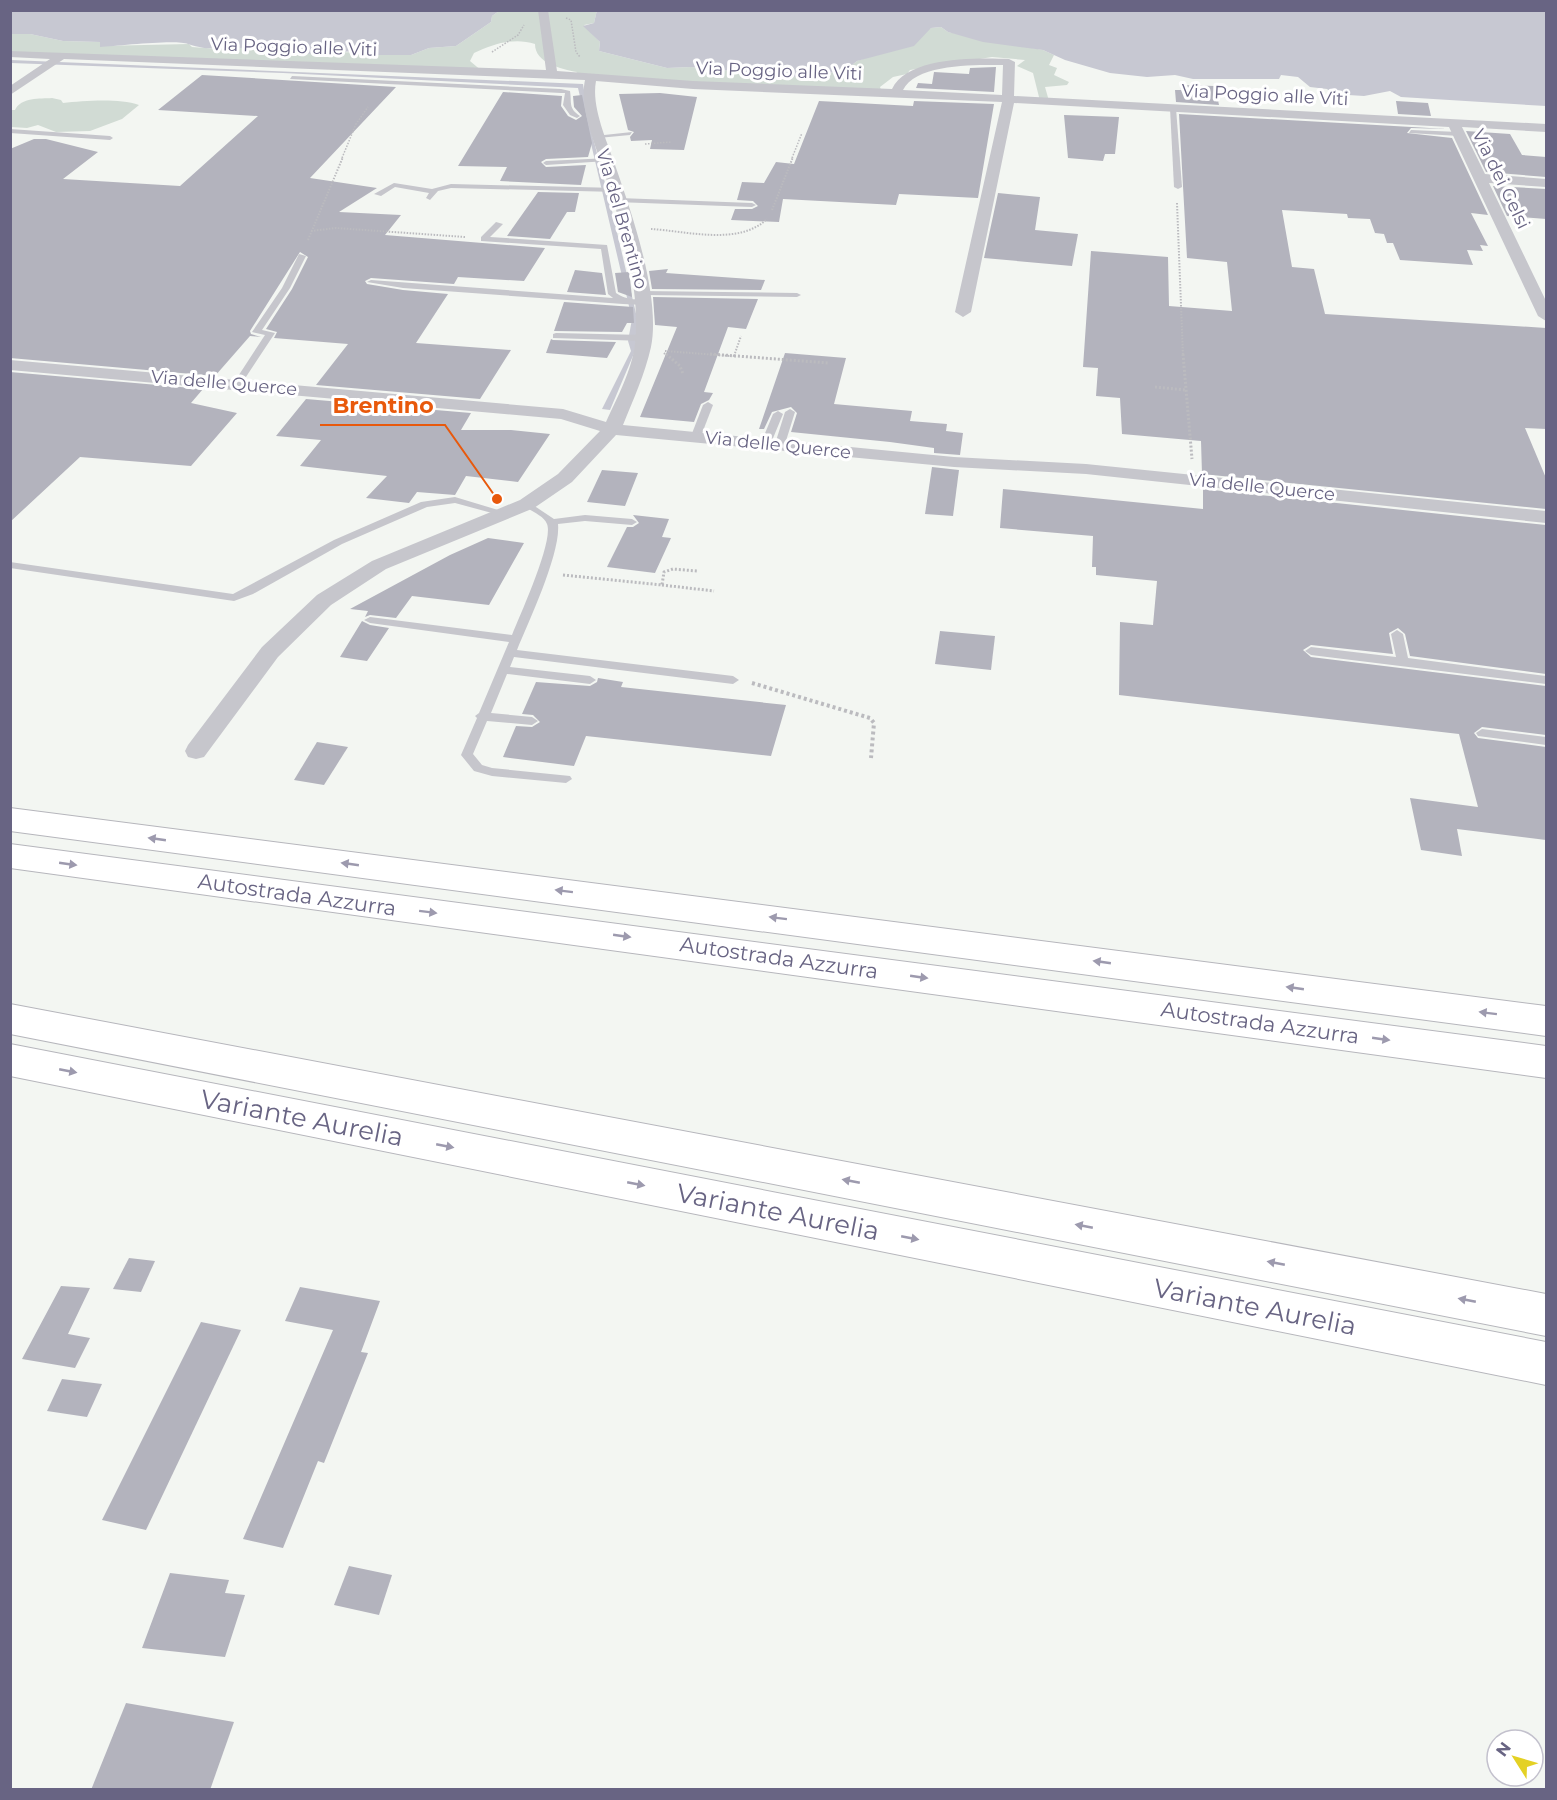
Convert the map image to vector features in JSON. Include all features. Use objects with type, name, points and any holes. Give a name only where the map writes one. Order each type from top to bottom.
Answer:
[{"type":"highway","name":"Autostrada Azzurra","points":[[10,819],[1546,1021]]},
{"type":"highway","name":"Autostrada Azzurra","points":[[10,856],[1546,1062]]},
{"type":"highway","name":"Variante Aurelia","points":[[10,1020],[1546,1315]]},
{"type":"highway","name":"Variante Aurelia","points":[[10,1060],[1546,1365]]},
{"type":"street","points":[[544,16],[552,74]]},
{"type":"street","name":"Via Poggio alle Viti","points":[[10,54],[54,61],[552,74],[693,86],[896,93],[1173,108],[1456,129],[1546,128]]},
{"type":"street","points":[[10,92],[54,61]]},
{"type":"street","points":[[896,93],[902,81],[918,72],[974,61],[1009,62],[1010,99],[963,312]]},
{"type":"street","name":"Via del Brentino","points":[[196,751],[270,652],[324,600],[379,566],[527,504],[565,478],[612,429],[631,385],[644,338],[644,298],[618,195],[598,136],[589,89],[591,79]]},
{"type":"street","name":"Via dei Gelsi","points":[[1456,129],[1546,316]]},
{"type":"street","points":[[1480,178],[1546,183]]},
{"type":"street","name":"Via delle Querce","points":[[10,365],[563,414],[612,429],[1194,481],[1546,517]]},
{"type":"lane","points":[[292,78],[561,91],[568,92],[566,105],[572,114],[577,116]]},
{"type":"lane","points":[[1173,108],[1178,187]]},
{"type":"lane","points":[[565,119],[594,116]]},
{"type":"lane","points":[[1411,132],[1456,129]]},
{"type":"lane","points":[[10,131],[110,138]]},
{"type":"lane","points":[[598,136],[630,133]]},
{"type":"lane","points":[[546,163],[607,159]]},
{"type":"lane","points":[[548,177],[554,184],[618,195],[752,205]]},
{"type":"lane","points":[[378,194],[393,184],[432,195],[451,186],[590,191]]},
{"type":"lane","points":[[484,239],[499,224]]},
{"type":"lane","points":[[484,239],[604,247],[612,294],[622,302]]},
{"type":"lane","points":[[237,384],[272,333],[256,332],[286,288],[302,256]]},
{"type":"lane","points":[[371,282],[622,302],[644,298],[797,295]]},
{"type":"lane","points":[[556,336],[644,338]]},
{"type":"lane","points":[[696,436],[708,405]]},
{"type":"lane","points":[[773,444],[790,412]]},
{"type":"lane","points":[[773,444],[778,414]]},
{"type":"lane","points":[[10,565],[234,598],[249,592],[338,542],[425,504],[454,500],[503,513]]},
{"type":"lane","points":[[527,504],[551,522],[554,536],[542,572],[467,755],[478,768],[566,779]]},
{"type":"lane","points":[[551,522],[585,518],[632,522]]},
{"type":"lane","points":[[370,620],[515,639]]},
{"type":"lane","points":[[1397,634],[1403,661]]},
{"type":"lane","points":[[1311,651],[1546,680]]},
{"type":"lane","points":[[509,653],[733,680]]},
{"type":"lane","points":[[501,670],[590,680]]},
{"type":"lane","points":[[482,716],[532,721]]},
{"type":"lane","points":[[1482,733],[1546,741]]},
{"type":"path","points":[[488,55],[518,35],[518,30],[526,24],[544,16]]},
{"type":"path","points":[[302,256],[356,124],[368,107]]},
{"type":"path","points":[[1178,187],[1186,390],[1194,481]]},
{"type":"path","points":[[311,231],[336,228],[484,239]]},
{"type":"path","points":[[734,357],[741,336]]},
{"type":"path","points":[[682,374],[680,366],[661,351],[829,363]]},
{"type":"path","points":[[1155,387],[1186,390]]},
{"type":"path","points":[[662,585],[664,572],[673,569],[697,571]]},
{"type":"path","points":[[542,572],[714,591]]},
{"type":"path","points":[[733,680],[762,685],[870,718],[874,723],[871,758]]},
{"type":"shaded area","points":[[11,10],[499,11],[492,16],[491,22],[456,46],[429,48],[411,55],[361,55],[360,52],[282,54],[251,48],[208,48],[172,42],[100,47],[100,42],[63,41],[30,34],[11,34]]},
{"type":"shaded area","points":[[597,10],[594,23],[584,25],[600,42],[599,51],[667,68],[691,67],[807,78],[847,69],[857,61],[931,28],[941,27],[948,32],[1043,50],[1054,55],[1049,65],[1057,68],[1054,75],[1069,82],[1067,85],[1045,87],[1049,101],[1040,101],[1033,73],[1017,66],[1025,60],[992,57],[910,70],[907,74],[893,77],[880,87],[882,93],[573,77],[577,72],[550,64],[539,56],[535,44],[519,41],[497,44],[474,53],[470,61],[483,72],[11,54],[11,34],[30,34],[63,41],[100,42],[100,46],[189,44],[192,47],[231,50],[240,47],[281,54],[360,52],[361,55],[411,55],[429,48],[456,46],[491,22],[492,16],[499,11]]},
{"type":"shaded area","points":[[597,10],[1546,11],[1546,106],[1401,97],[1390,91],[1364,96],[1333,94],[1327,89],[1310,87],[1298,77],[1281,75],[1279,79],[1193,79],[1175,75],[1147,77],[1110,73],[1065,60],[1043,50],[983,42],[948,32],[941,27],[931,28],[914,46],[857,61],[847,69],[807,78],[691,67],[667,68],[599,51],[600,42],[583,26],[594,23]]},
{"type":"shaded area","points":[[11,60],[583,84],[590,127],[638,322],[635,351],[610,410],[602,409],[631,351],[628,341],[632,319],[578,88],[283,73],[11,63]]},
{"type":"shaded area","points":[[52,98],[61,100],[63,103],[111,101],[139,105],[122,119],[90,131],[56,132],[38,125],[27,128],[11,127],[11,110],[15,110],[26,101]]},
{"type":"building","points":[[996,67],[994,92],[916,88],[918,83],[932,84],[934,72],[969,74],[970,68]]},
{"type":"building","points":[[202,75],[396,87],[310,178],[377,188],[339,212],[401,215],[385,235],[545,248],[524,281],[458,277],[454,284],[371,278],[365,281],[367,284],[403,290],[448,294],[416,343],[511,350],[480,399],[316,385],[348,344],[274,338],[277,332],[266,329],[292,289],[308,257],[300,252],[250,331],[251,334],[261,337],[250,336],[215,376],[10,358],[10,149],[34,139],[46,139],[98,152],[63,179],[180,186],[258,116],[158,110]]},
{"type":"building","points":[[1180,85],[1215,86],[1219,105],[1176,102],[1175,90],[1181,90]]},
{"type":"building","points":[[503,92],[562,96],[561,106],[568,116],[576,120],[582,116],[574,107],[573,96],[582,95],[592,143],[588,157],[546,159],[541,162],[546,167],[586,165],[581,185],[500,181],[507,167],[458,166]]},
{"type":"building","points":[[660,93],[697,97],[684,150],[650,149],[652,140],[631,141],[630,137],[634,132],[628,130],[619,94]]},
{"type":"building","points":[[819,101],[913,106],[914,101],[994,104],[978,198],[899,194],[896,205],[783,199],[779,222],[731,220],[735,209],[752,209],[758,206],[753,201],[737,200],[742,182],[764,183],[776,162],[794,164]]},
{"type":"building","points":[[1396,101],[1428,103],[1431,116],[1398,114]]},
{"type":"building","points":[[1179,114],[1447,129],[1411,128],[1407,133],[1452,138],[1488,215],[1471,213],[1488,246],[1480,245],[1483,251],[1467,250],[1473,265],[1400,260],[1393,243],[1387,243],[1384,234],[1375,233],[1370,219],[1348,218],[1347,214],[1282,210],[1292,267],[1314,269],[1325,314],[1546,328],[1546,429],[1525,428],[1546,478],[1546,509],[1202,474],[1201,441],[1122,434],[1120,398],[1096,396],[1098,368],[1083,367],[1091,251],[1168,257],[1169,306],[1232,311],[1227,262],[1187,258]]},
{"type":"building","points":[[1064,115],[1119,117],[1115,154],[1105,154],[1103,161],[1068,158]]},
{"type":"building","points":[[1466,131],[1510,134],[1522,155],[1546,157],[1546,177],[1486,172]]},
{"type":"building","points":[[1493,186],[1546,189],[1546,219],[1507,216]]},
{"type":"building","points":[[538,192],[579,193],[575,212],[567,212],[550,239],[507,236]]},
{"type":"building","points":[[998,193],[1040,197],[1035,230],[1078,234],[1072,266],[984,258]]},
{"type":"building","points":[[668,269],[666,273],[765,280],[761,290],[652,289],[649,271]]},
{"type":"building","points":[[575,270],[602,273],[606,295],[567,292]]},
{"type":"building","points":[[629,272],[632,297],[618,292],[615,273]]},
{"type":"building","points":[[653,297],[758,299],[746,329],[728,327],[704,392],[713,393],[709,400],[701,404],[694,422],[640,417],[677,327],[655,325]]},
{"type":"building","points":[[564,302],[633,307],[634,323],[627,323],[622,332],[554,331]]},
{"type":"building","points":[[551,339],[616,342],[607,358],[546,353]]},
{"type":"building","points":[[785,353],[846,358],[834,404],[912,411],[910,421],[947,424],[946,431],[963,433],[960,455],[934,453],[934,448],[890,442],[791,432],[797,413],[791,407],[772,412],[764,429],[759,429]]},
{"type":"building","points":[[10,372],[203,389],[191,403],[237,413],[191,466],[80,457],[10,522]]},
{"type":"building","points":[[306,399],[471,413],[461,430],[511,430],[550,434],[518,482],[466,476],[455,495],[417,492],[409,503],[366,498],[387,476],[300,466],[321,440],[276,436]]},
{"type":"building","points":[[932,467],[959,470],[953,516],[925,514]]},
{"type":"building","points":[[602,470],[638,473],[625,506],[587,502]]},
{"type":"building","points":[[1003,489],[1203,509],[1203,489],[1546,525],[1546,674],[1410,656],[1405,634],[1398,628],[1389,633],[1393,654],[1311,645],[1303,650],[1311,657],[1546,686],[1546,735],[1482,727],[1474,733],[1478,738],[1546,747],[1546,840],[1457,829],[1462,856],[1421,850],[1410,798],[1478,807],[1459,734],[1119,695],[1120,622],[1153,625],[1157,581],[1096,575],[1096,567],[1092,567],[1093,536],[1000,528]]},
{"type":"building","points":[[633,515],[669,519],[662,537],[671,538],[655,573],[607,567],[627,527],[633,527],[639,523]]},
{"type":"building","points":[[488,538],[524,543],[489,605],[412,596],[396,618],[370,615],[365,617],[368,611],[350,609],[450,555]]},
{"type":"building","points":[[362,621],[370,625],[389,628],[367,661],[340,657]]},
{"type":"building","points":[[940,631],[995,636],[991,670],[935,664]]},
{"type":"building","points":[[598,678],[623,682],[621,687],[786,705],[771,756],[586,736],[574,766],[503,757],[516,726],[532,727],[540,722],[533,715],[522,714],[536,682],[590,686],[597,682]]},
{"type":"building","points":[[317,742],[348,747],[324,785],[294,780]]},
{"type":"building","points":[[129,1258],[155,1261],[141,1292],[113,1289]]},
{"type":"building","points":[[61,1286],[90,1288],[68,1334],[90,1338],[75,1368],[22,1359]]},
{"type":"building","points":[[300,1287],[380,1301],[361,1352],[368,1353],[324,1463],[318,1461],[283,1548],[243,1539],[333,1330],[285,1321]]},
{"type":"building","points":[[201,1322],[241,1330],[146,1530],[102,1520]]},
{"type":"building","points":[[62,1379],[102,1384],[87,1417],[47,1411]]},
{"type":"building","points":[[349,1566],[392,1575],[379,1615],[334,1605]]},
{"type":"building","points":[[170,1573],[229,1580],[225,1593],[245,1595],[225,1657],[142,1648]]},
{"type":"building","points":[[126,1703],[234,1722],[210,1790],[91,1790]]},
{"type":"place","name":"Brentino","points":[[497,499]]}]
